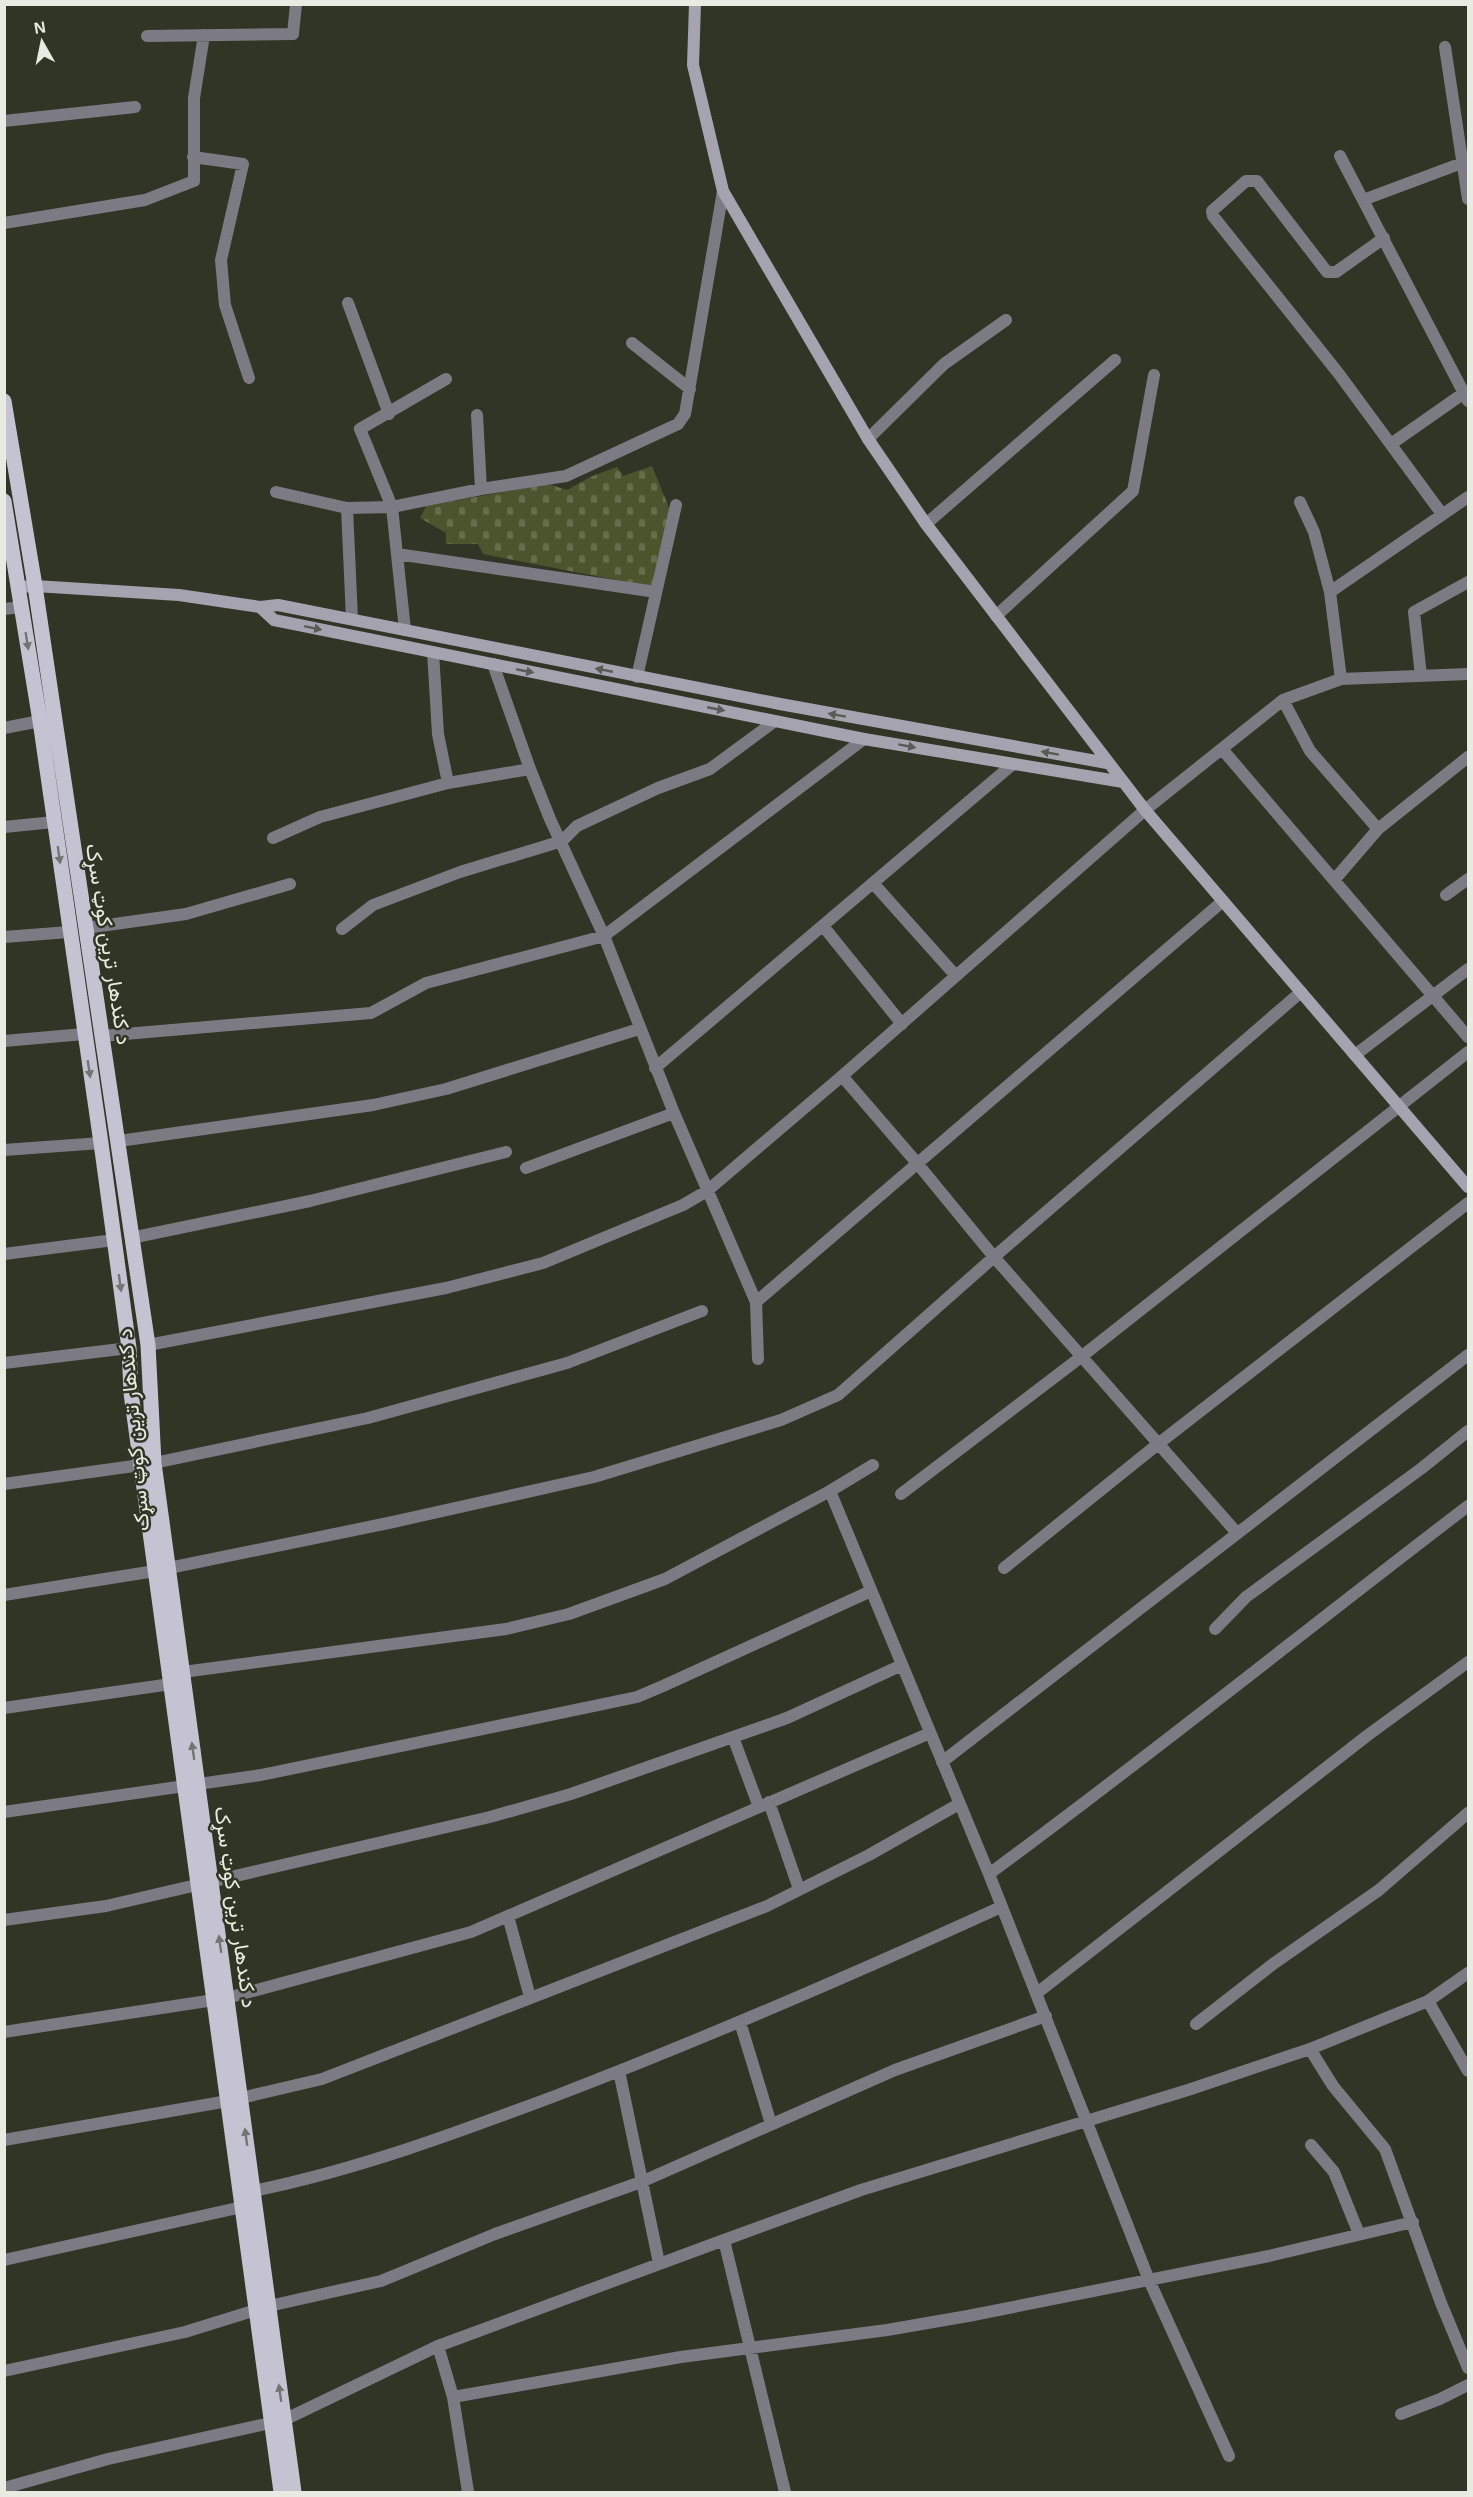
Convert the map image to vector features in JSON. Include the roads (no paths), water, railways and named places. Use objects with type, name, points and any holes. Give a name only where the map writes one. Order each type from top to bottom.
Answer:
[{"type":"main road","points":[[695,4],[693,65],[723,191],[868,439],[926,524],[1107,763],[1468,1188]]},
{"type":"main road","name":"د کندهار ترين کوټ سړک","points":[[4,401],[35,586],[58,798],[54,822],[129,1348],[131,1393],[147,1464],[162,1569],[183,1672],[191,1787]]},
{"type":"main road","name":"د کندهار ترين کوټ سړک","points":[[5,506],[40,720],[86,928],[119,1141],[148,1345],[147,1464]]},
{"type":"main road","points":[[18,587],[35,586],[179,595],[260,607],[278,605],[637,677],[1107,763]]},
{"type":"main road","points":[[260,607],[274,620],[864,739],[1123,782]]},
{"type":"main road","points":[[129,1348],[148,1345]]},
{"type":"main road","name":"د کندهار ترين کوټ سړک","points":[[162,1569],[171,1684],[191,1787],[243,2162],[242,2207],[262,2308],[278,2422],[294,2493]]},
{"type":"main road","name":"د کندهار ترين کوټ سړک","points":[[243,2162],[253,2191],[262,2308]]},
{"type":"main road","name":"د کندهار ترين کوټ سړک","points":[[278,2422],[281,2493]]},
{"type":"street","points":[[147,36],[293,34],[296,4]]},
{"type":"street","points":[[4,223],[145,200],[194,181],[192,157],[194,98],[204,35]]},
{"type":"street","points":[[1445,47],[1468,199]]},
{"type":"street","points":[[4,121],[135,107]]},
{"type":"street","points":[[1340,156],[1466,397],[1391,444]]},
{"type":"street","points":[[192,157],[243,164],[221,260],[225,305],[249,378]]},
{"type":"street","points":[[1363,200],[1462,163]]},
{"type":"street","points":[[1384,238],[1336,272],[1331,273],[1327,272],[1257,181],[1246,181],[1212,210],[1213,216],[1339,374],[1442,514]]},
{"type":"street","points":[[276,492],[347,508],[392,507],[481,489],[566,476],[678,424],[686,414],[723,191]]},
{"type":"street","points":[[348,303],[389,414]]},
{"type":"street","points":[[868,439],[944,364],[1006,320]]},
{"type":"street","points":[[632,343],[690,389]]},
{"type":"street","points":[[926,524],[1115,360]]},
{"type":"street","points":[[996,616],[1133,491],[1154,375]]},
{"type":"street","points":[[405,630],[392,507],[360,429],[446,379]]},
{"type":"street","points":[[477,415],[481,489]]},
{"type":"street","points":[[1330,592],[1468,497]]},
{"type":"street","points":[[1300,502],[1314,532],[1330,592],[1341,680]]},
{"type":"street","points":[[637,677],[676,505]]},
{"type":"street","points":[[347,508],[352,619]]},
{"type":"street","points":[[397,554],[656,592]]},
{"type":"street","points":[[1421,676],[1414,612],[1468,582]]},
{"type":"street","points":[[4,609],[22,607]]},
{"type":"street","points":[[433,652],[438,734],[448,783]]},
{"type":"street","points":[[493,664],[550,819],[562,841],[603,936],[655,1068],[756,1302],[758,1359]]},
{"type":"street","points":[[148,1345],[446,1288],[543,1263],[683,1205],[707,1191],[842,1077],[1145,810],[1283,700],[1341,680],[1468,674]]},
{"type":"street","points":[[1283,700],[1310,751],[1378,829]]},
{"type":"street","points":[[4,728],[40,720]]},
{"type":"street","points":[[342,928],[373,905],[460,872],[562,841],[577,826],[658,788],[710,769],[775,721]]},
{"type":"street","points":[[102,1036],[371,1013],[426,983],[603,936],[864,739]]},
{"type":"street","points":[[1222,749],[1468,1036]]},
{"type":"street","points":[[1335,879],[1378,829],[1468,757]]},
{"type":"street","points":[[655,1068],[1013,764]]},
{"type":"street","points":[[273,838],[320,817],[448,783],[530,769]]},
{"type":"street","points":[[4,827],[54,822]]},
{"type":"street","points":[[1446,896],[1468,879]]},
{"type":"street","points":[[86,928],[186,914],[290,884]]},
{"type":"street","points":[[873,884],[956,976]]},
{"type":"street","points":[[756,1302],[1223,901]]},
{"type":"street","points":[[823,926],[902,1024]]},
{"type":"street","points":[[4,937],[69,932]]},
{"type":"street","points":[[1355,1055],[1468,969]]},
{"type":"street","points":[[4,1595],[162,1569],[393,1522],[594,1477],[782,1420],[838,1395],[993,1257],[1301,992]]},
{"type":"street","points":[[119,1141],[373,1105],[446,1089],[639,1029]]},
{"type":"street","points":[[4,1041],[84,1034]]},
{"type":"street","points":[[901,1494],[1081,1357],[1468,1052]]},
{"type":"street","points":[[842,1077],[917,1163],[993,1257],[1238,1533]]},
{"type":"street","points":[[525,1168],[674,1113]]},
{"type":"street","points":[[4,1150],[101,1143]]},
{"type":"street","points":[[131,1238],[310,1201],[506,1152]]},
{"type":"street","points":[[1004,1568],[1158,1444],[1468,1203]]},
{"type":"street","points":[[4,1254],[114,1240]]},
{"type":"street","points":[[4,1484],[147,1464],[368,1418],[567,1363],[702,1311]]},
{"type":"street","points":[[4,1363],[129,1348]]},
{"type":"street","points":[[942,1762],[1468,1355]]},
{"type":"street","points":[[1215,1629],[1246,1597],[1422,1468],[1468,1431]]},
{"type":"street","points":[[183,1672],[506,1629],[569,1614],[665,1579],[830,1491],[873,1465]]},
{"type":"street","points":[[830,1491],[989,1874],[1149,2280],[1229,2457]]},
{"type":"street","points":[[989,1874],[1118,1779],[1275,1654],[1468,1506]]},
{"type":"street","points":[[4,1812],[191,1787],[261,1775],[637,1697],[871,1591]]},
{"type":"street","points":[[1037,1994],[1368,1735],[1468,1662]]},
{"type":"street","points":[[4,1920],[106,1906],[490,1817],[571,1794],[787,1718],[902,1665]]},
{"type":"street","points":[[4,1708],[171,1684]]},
{"type":"street","points":[[4,2032],[221,1999],[471,1932],[930,1732]]},
{"type":"street","points":[[733,1737],[799,1889]]},
{"type":"street","points":[[4,2140],[234,2100],[322,2079],[767,1906],[869,1855],[959,1804]]},
{"type":"street","points":[[1196,2024],[1273,1964],[1379,1890],[1468,1814]]},
{"type":"street","points":[[253,2191],[313,2179],[454,2134],[619,2071],[808,1994],[1001,1907]]},
{"type":"street","points":[[508,1916],[530,1997]]},
{"type":"street","points":[[4,2488],[108,2459],[278,2422],[438,2346],[659,2263],[861,2190],[1235,2075],[1310,2049],[1428,2001],[1468,1973]]},
{"type":"street","points":[[1428,2001],[1468,2072]]},
{"type":"street","points":[[4,2371],[185,2332],[262,2308],[381,2281],[495,2234],[641,2182],[895,2070],[1046,2016]]},
{"type":"street","points":[[740,2022],[771,2124]]},
{"type":"street","points":[[1310,2049],[1333,2086],[1385,2150],[1441,2303],[1468,2368]]},
{"type":"street","points":[[619,2071],[659,2263]]},
{"type":"street","points":[[1311,2145],[1334,2172],[1359,2234]]},
{"type":"street","points":[[4,2260],[242,2207]]},
{"type":"street","points":[[453,2397],[681,2357],[887,2330],[968,2316],[1269,2256],[1413,2222]]},
{"type":"street","points":[[724,2240],[785,2493]]},
{"type":"street","points":[[438,2346],[453,2397],[468,2493]]},
{"type":"street","points":[[1401,2414],[1468,2385]]}]
